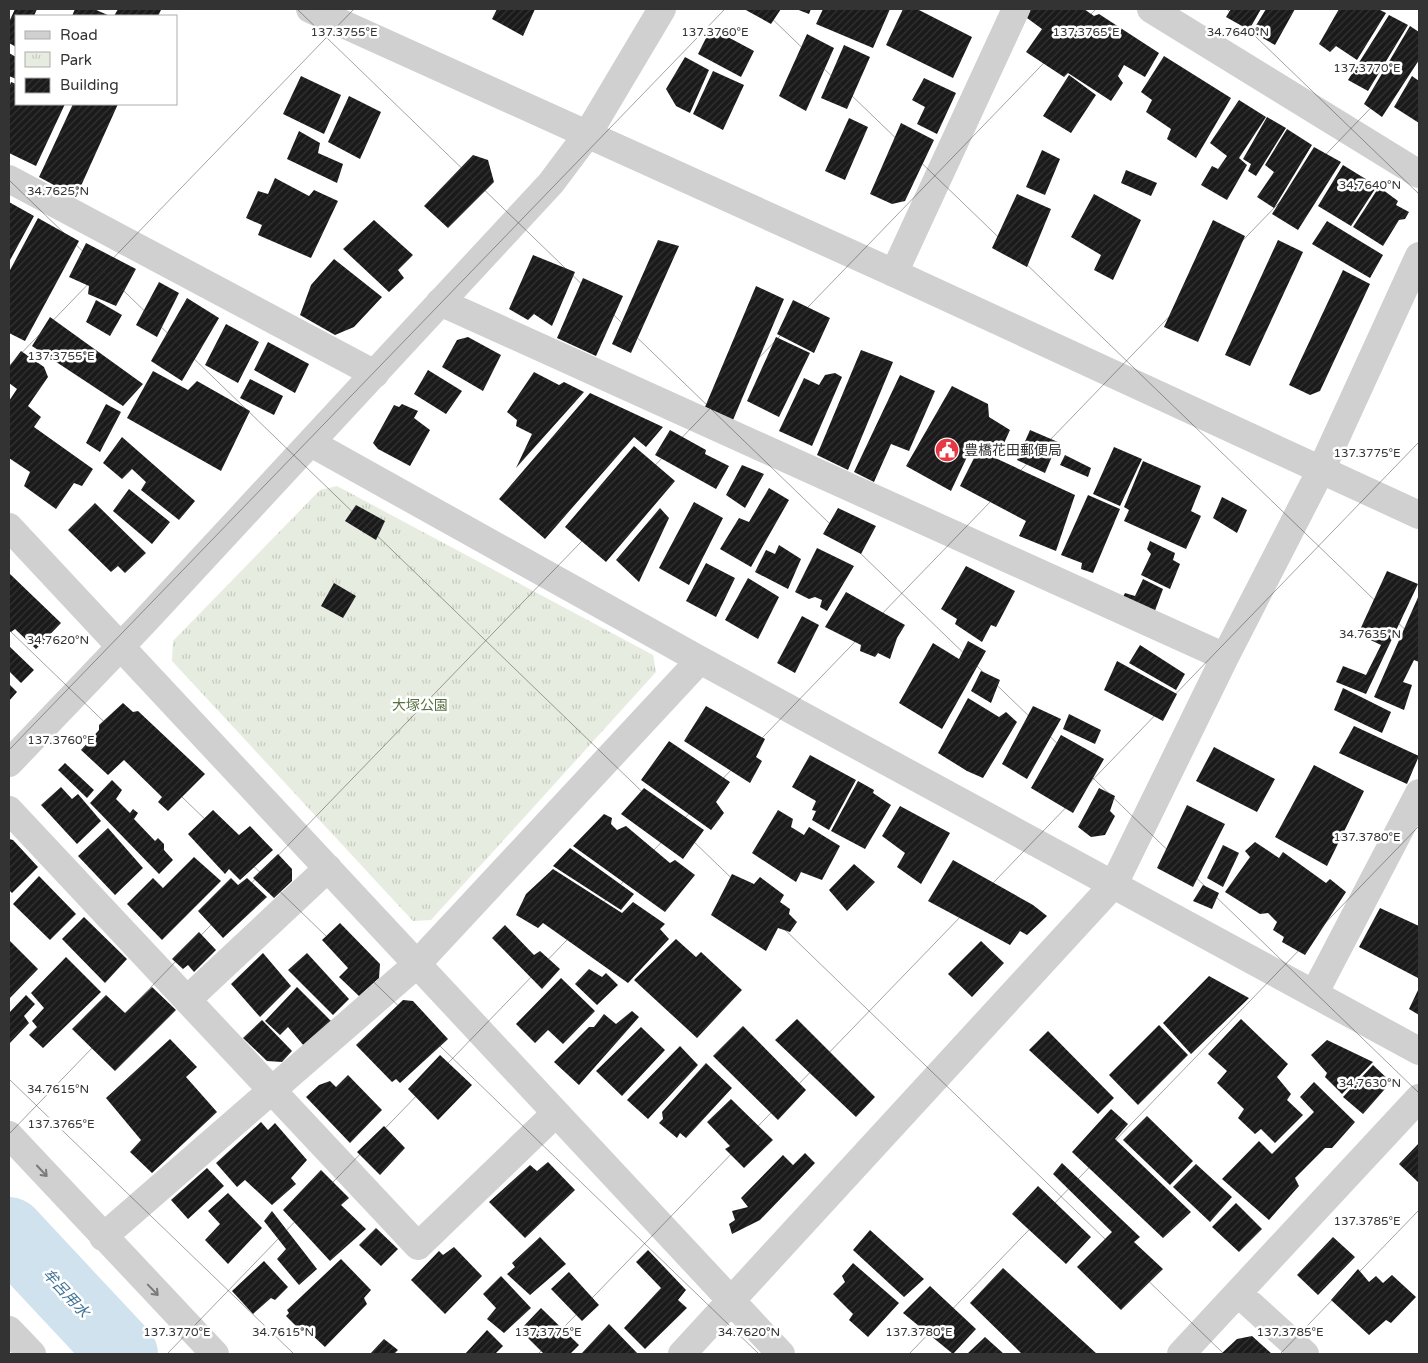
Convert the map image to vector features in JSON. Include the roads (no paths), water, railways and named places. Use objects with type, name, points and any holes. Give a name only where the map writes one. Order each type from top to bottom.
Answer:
[{"type":"street","points":[[310,9],[1322,468],[1419,515]]},
{"type":"street","points":[[9,763],[122,646],[550,183],[587,135],[662,9]]},
{"type":"street","points":[[894,273],[1016,9]]},
{"type":"street","points":[[1151,9],[1419,174]]},
{"type":"street","points":[[9,179],[375,374]]},
{"type":"street","points":[[682,1354],[1114,884],[1225,657],[1322,468],[1419,256]]},
{"type":"street","points":[[440,302],[1225,657]]},
{"type":"street","points":[[311,443],[700,660],[1419,1051]]},
{"type":"street","points":[[9,527],[781,1354]]},
{"type":"street","points":[[103,1238],[416,965],[700,660]]},
{"type":"street","points":[[1314,994],[1419,794]]},
{"type":"street","points":[[9,810],[418,1246],[555,1114]]},
{"type":"street","points":[[188,999],[328,868]]},
{"type":"street","points":[[1181,1354],[1419,1098]]},
{"type":"street","points":[[9,1135],[103,1238],[215,1354]]},
{"type":"street","points":[[1238,1293],[1305,1354]]},
{"type":"street","points":[[9,1330],[32,1354]]},
{"type":"waterway","name":"牟呂用水","points":[[9,1232],[123,1354]]},
{"type":"place","name":"豊橋花田郵便局","points":[[947,450]]},
{"type":"park label","name":"大塚公園","points":[[420,705]]}]
